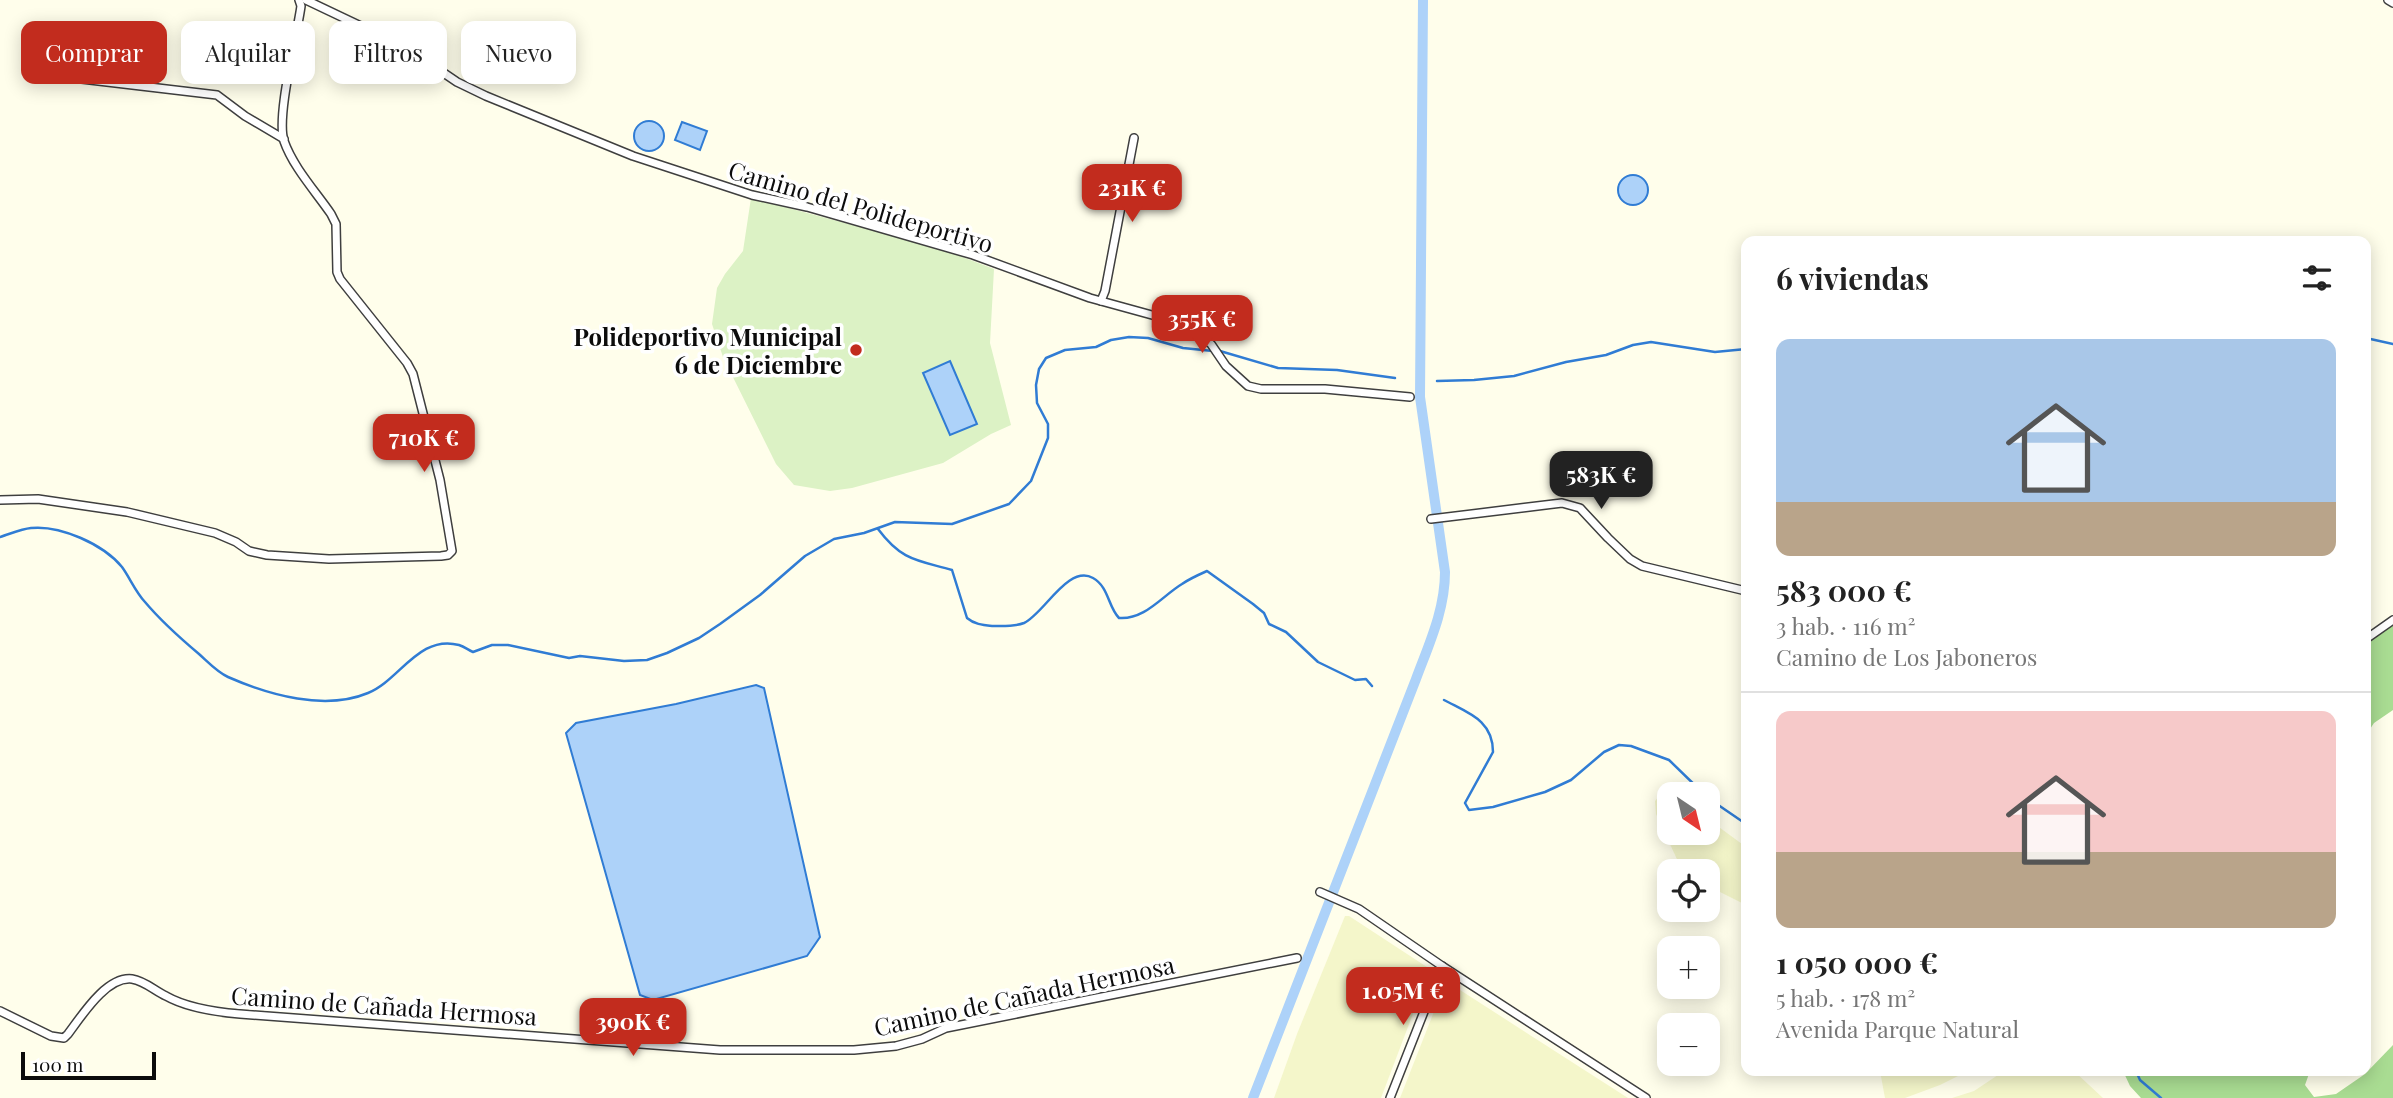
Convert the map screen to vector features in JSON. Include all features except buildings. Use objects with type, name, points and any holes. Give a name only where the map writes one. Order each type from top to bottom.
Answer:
[{"type":"street","points":[[0,500],[38,499],[127,512],[215,533],[249,551],[286,557],[329,559],[441,556],[452,551],[440,480],[413,374],[340,279],[337,272],[336,224],[288,150],[284,139],[284,108],[301,6],[299,0]]},
{"type":"street","name":"Camino del Polideportivo","points":[[306,0],[407,48],[457,82],[485,96],[633,156],[752,195],[973,255],[1101,301],[1181,323],[1211,344],[1226,366],[1248,386],[1261,389],[1325,389],[1410,397]]},
{"type":"street","points":[[2388,0],[2393,3]]},
{"type":"street","points":[[124,84],[217,95],[245,116],[284,139]]},
{"type":"street","points":[[1101,301],[1134,138]]},
{"type":"street","points":[[1431,519],[1562,503],[1580,508],[1615,545],[1642,566],[1741,590]]},
{"type":"street","points":[[2371,635],[2393,620]]},
{"type":"street","points":[[1321,893],[1359,909],[1646,1098]]},
{"type":"street","name":"Camino de Cañada Hermosa","points":[[0,1011],[51,1036],[64,1038],[91,1001],[112,986],[131,979],[148,985],[168,998],[215,1012],[720,1050],[853,1050],[897,1046],[946,1028],[1297,958]]},
{"type":"street","points":[[1390,1098],[1442,966]]},
{"type":"green space","name":"Polideportivo Municipal 6 de Diciembre","points":[[751,198],[939,248],[994,269],[990,343],[1011,425],[943,463],[852,488],[830,491],[794,485],[776,464],[723,357],[712,324],[717,288],[743,251]]},
{"type":"green space","points":[[2393,620],[2393,710],[2371,728],[2371,635]]},
{"type":"green space","points":[[1720,828],[1741,843],[1741,902],[1720,892],[1720,859],[1677,859],[1670,845],[1720,845]]},
{"type":"green space","points":[[1345,916],[1349,916],[1430,969],[1381,1098],[1274,1098],[1297,1034]]},
{"type":"green space","points":[[1446,981],[1628,1098],[1400,1098]]},
{"type":"green space","points":[[2393,1045],[2393,1098],[2141,1098],[2125,1076],[2308,1076],[2305,1085],[2314,1097],[2336,1094],[2362,1076],[2371,1076],[2371,1068]]},
{"type":"green space","points":[[1881,1076],[1958,1076],[1905,1098],[1885,1098]]},
{"type":"green space","points":[[1996,1076],[2079,1076],[2103,1098],[1952,1098],[1974,1091]]},
{"type":"water","points":[[649,121],[660,125],[664,136],[660,147],[649,151],[638,147],[634,136],[638,125]]},
{"type":"water","points":[[682,122],[707,131],[700,150],[675,140]]},
{"type":"water","points":[[1633,175],[1644,179],[1648,190],[1644,201],[1633,205],[1622,201],[1618,190],[1622,179]]},
{"type":"water","points":[[950,361],[977,424],[950,435],[923,373]]},
{"type":"water","points":[[756,685],[764,688],[820,937],[807,956],[653,1000],[640,995],[566,733],[576,723]]},
{"type":"waterway","points":[[1253,1098],[1426,653],[1442,600],[1445,572],[1420,397],[1423,0]]},
{"type":"waterway","points":[[0,537],[27,529],[42,528],[68,533],[93,544],[122,567],[151,609],[216,670],[244,684],[279,695],[334,701],[368,693],[390,679],[421,652],[445,643],[459,645],[473,652],[492,645],[508,645],[569,658],[580,656],[624,661],[647,660],[699,638],[760,595],[805,556],[834,539],[864,533],[895,522],[952,524],[1009,504],[1031,481],[1048,438],[1048,424],[1037,403],[1036,385],[1039,369],[1046,358],[1065,350],[1096,347],[1111,340],[1129,337],[1148,338],[1183,348],[1213,351]]},
{"type":"waterway","points":[[2371,339],[2393,344]]},
{"type":"waterway","points":[[1437,381],[1514,376],[1651,342],[1715,352],[1741,349]]},
{"type":"waterway","points":[[1220,351],[1278,368],[1337,370],[1395,378]]},
{"type":"waterway","points":[[878,529],[895,548],[911,558],[952,570],[967,618],[978,624],[1004,626],[1024,623],[1065,584],[1084,576],[1098,582],[1119,618],[1128,618],[1145,611],[1185,582],[1207,571],[1264,613],[1269,624],[1286,632],[1318,662],[1355,680],[1366,679],[1372,686]]},
{"type":"waterway","points":[[1444,700],[1478,719],[1489,732],[1492,741],[1493,752],[1465,803],[1469,810],[1493,807],[1545,792],[1571,780],[1604,752],[1619,745],[1631,746],[1669,760],[1692,782]]},
{"type":"waterway","points":[[1720,806],[1741,821]]},
{"type":"waterway","points":[[2138,1076],[2161,1098]]},
{"type":"place","name":"Polideportivo Municipal 6 de Diciembre","points":[[856,350]]}]
